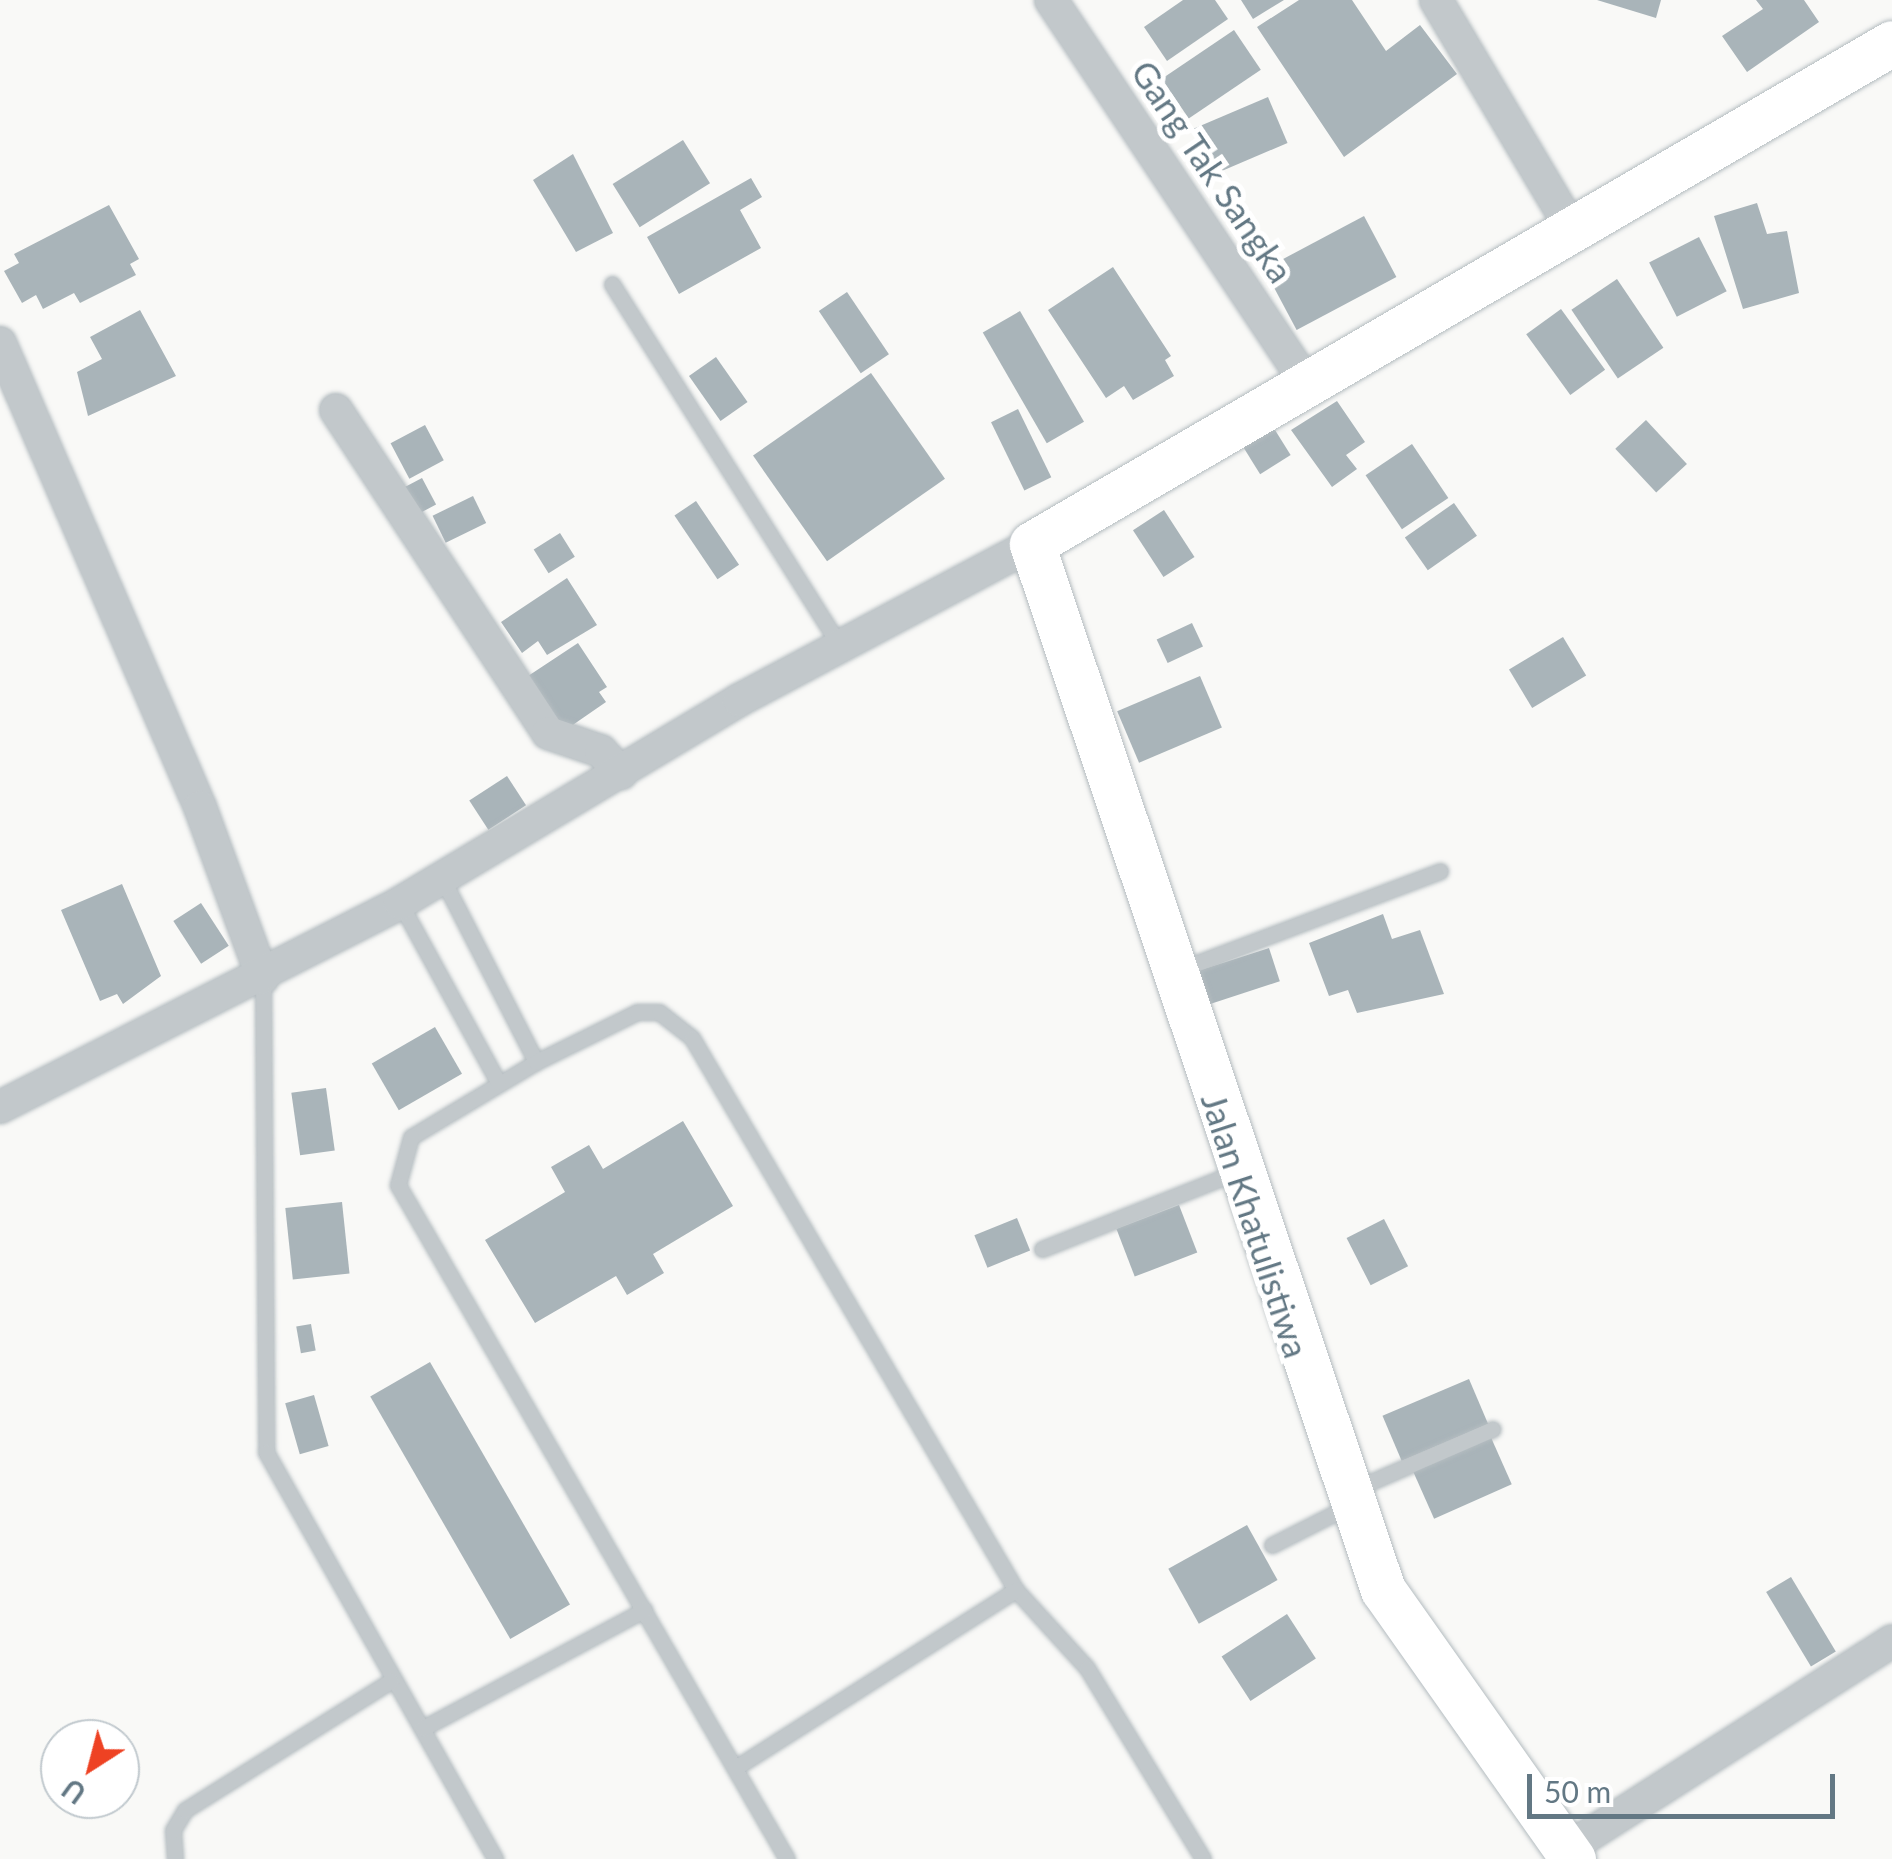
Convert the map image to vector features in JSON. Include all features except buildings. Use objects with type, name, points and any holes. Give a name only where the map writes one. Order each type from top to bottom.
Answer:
[{"type":"street","name":"Gang Tak Sangka","points":[[1051,0],[1308,386]]},
{"type":"street","points":[[1436,0],[1573,231]]},
{"type":"street","points":[[0,1107],[262,978],[400,903],[838,644],[1032,544],[1573,231],[1885,60]]},
{"type":"street","points":[[0,343],[193,790],[262,978]]},
{"type":"street","points":[[336,410],[548,733],[601,751],[620,773]]},
{"type":"street","name":"Jalan Khatulistiwa","points":[[1032,544],[1172,972],[1383,1590],[1570,1854]]},
{"type":"street","points":[[1570,1854],[1892,1641]]},
{"type":"lane","points":[[612,284],[838,644]]},
{"type":"lane","points":[[1172,972],[1440,872]]},
{"type":"lane","points":[[442,878],[536,1062]]},
{"type":"lane","points":[[400,903],[498,1082]]},
{"type":"lane","points":[[262,978],[266,1452],[495,1859]]},
{"type":"lane","points":[[786,1859],[398,1185],[403,1145],[498,1082],[637,1012],[659,1012],[692,1038],[1016,1590],[1086,1668],[1203,1859]]},
{"type":"lane","points":[[1042,1249],[1239,1171]]},
{"type":"lane","points":[[1272,1546],[1349,1499],[1493,1429]]},
{"type":"lane","points":[[735,1768],[1016,1590]]},
{"type":"lane","points":[[424,1728],[644,1610]]},
{"type":"lane","points":[[176,1859],[173,1830],[185,1810],[392,1681]]}]
